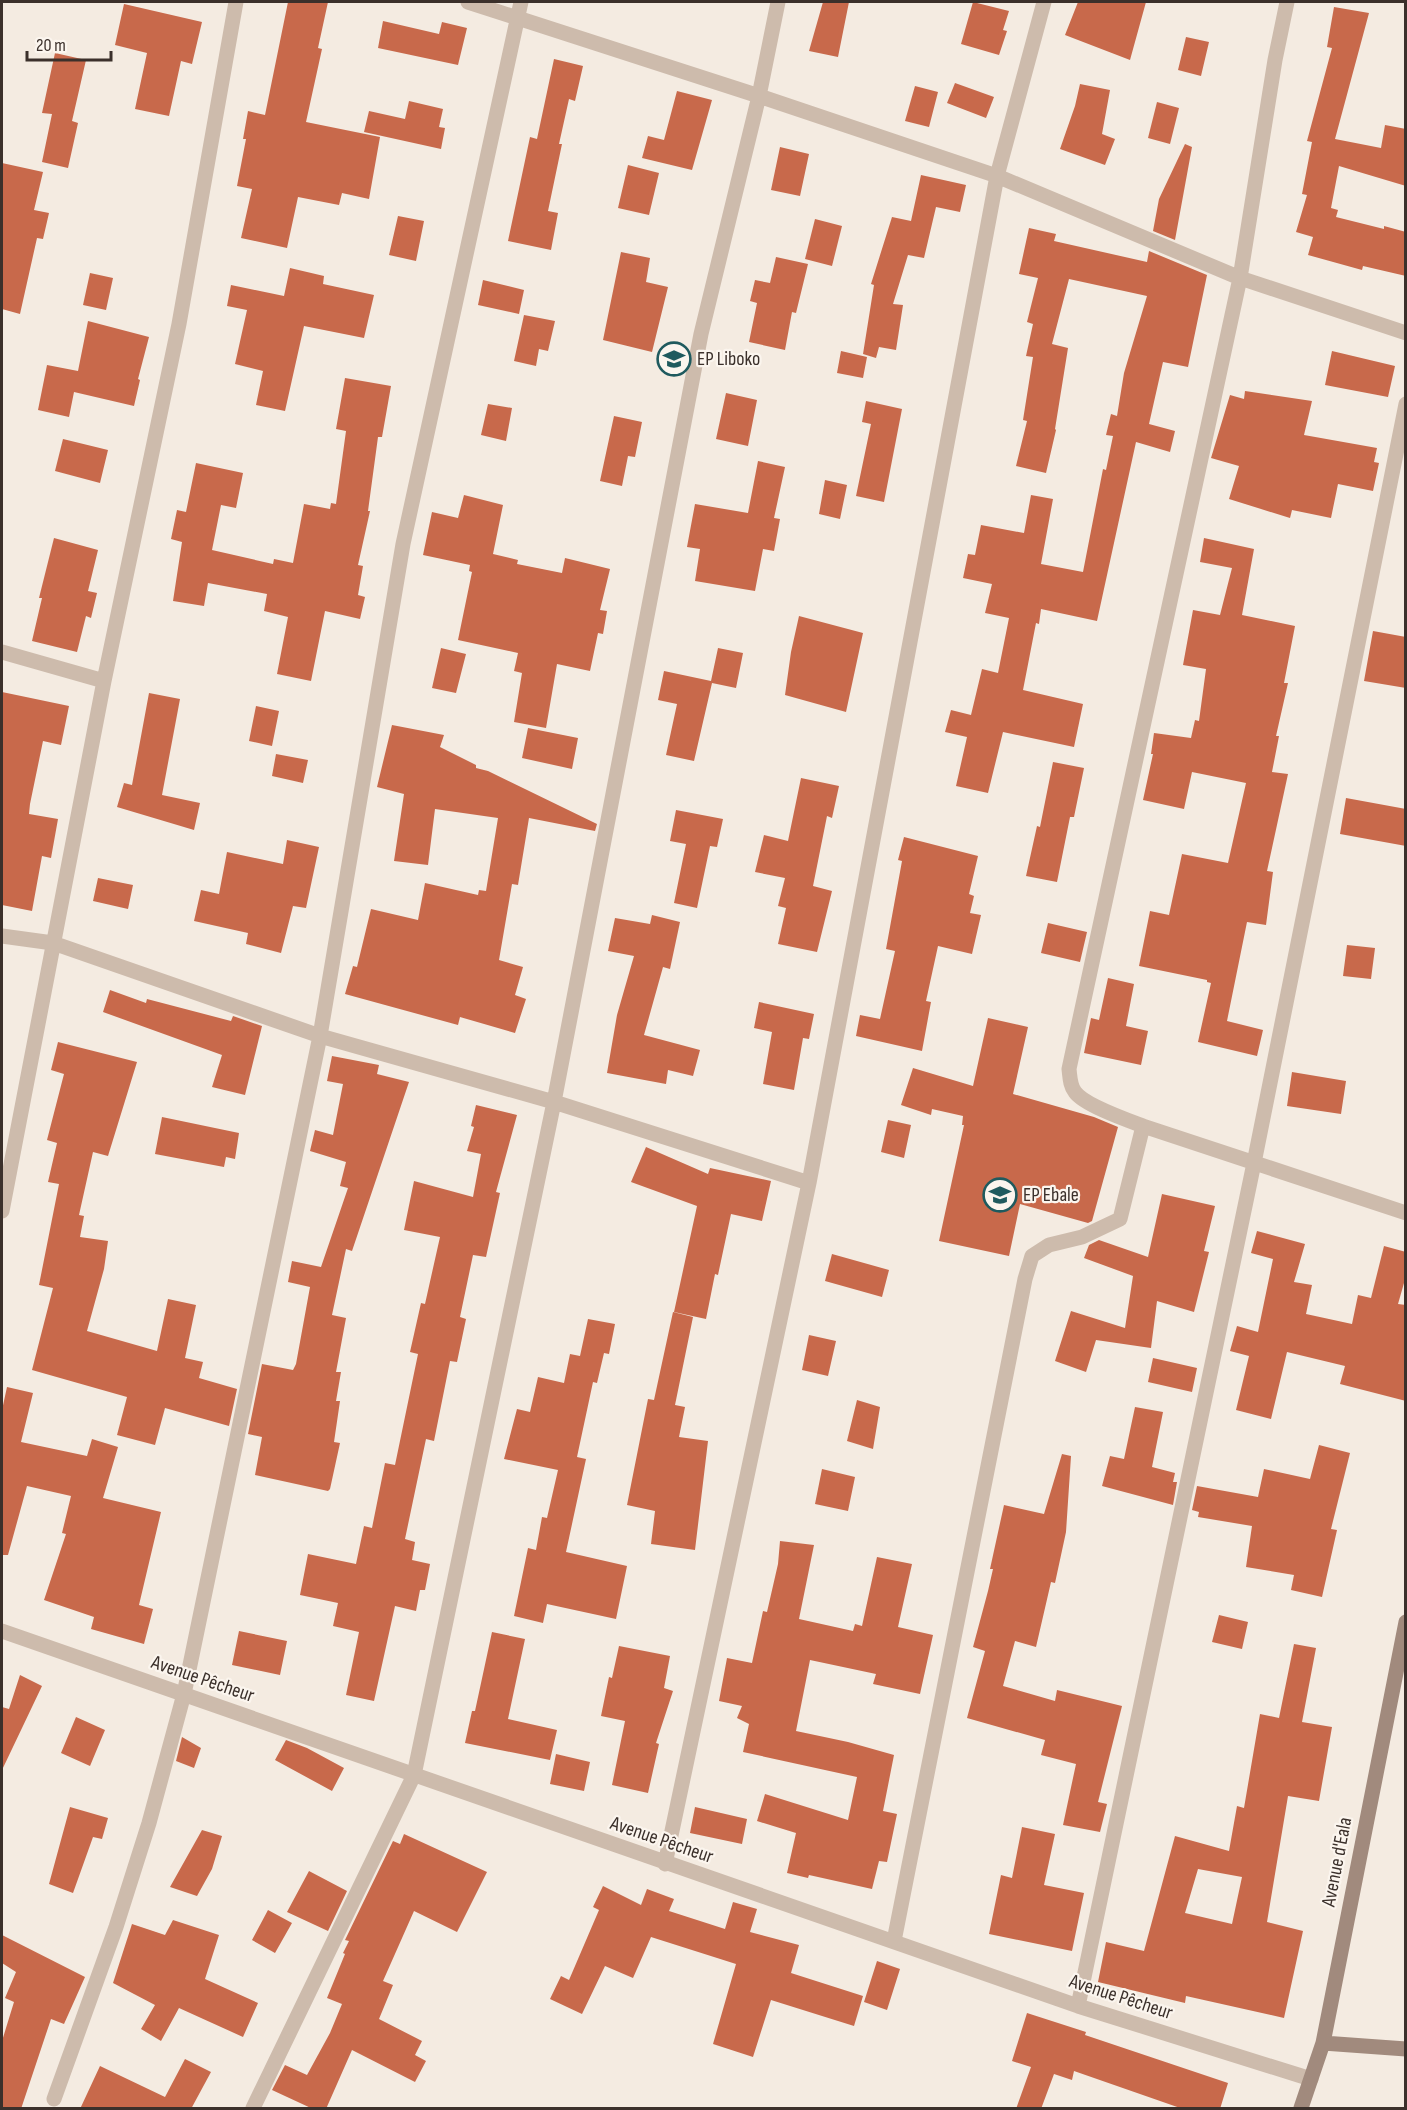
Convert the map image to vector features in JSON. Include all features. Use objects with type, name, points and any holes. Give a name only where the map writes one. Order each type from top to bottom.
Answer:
[{"type":"street","points":[[2,1211],[104,681],[179,324],[236,2]]},
{"type":"street","points":[[468,2],[519,9],[759,96],[997,176],[1240,278],[1406,333]]},
{"type":"street","points":[[253,2109],[414,1775],[554,1102],[701,334],[759,96],[778,2]]},
{"type":"street","points":[[665,1864],[809,1183],[997,176],[1044,2]]},
{"type":"street","points":[[1287,2],[1275,60],[1240,278],[1069,1069],[1074,1092],[1083,1101],[1143,1126],[1406,1213]]},
{"type":"street","points":[[54,2099],[126,1896],[149,1823],[184,1694],[320,1036],[404,544],[519,9]]},
{"type":"street","points":[[1078,2006],[1254,1163],[1406,404]]},
{"type":"street","points":[[2,652],[104,681]]},
{"type":"street","points":[[2,936],[53,943],[320,1036],[554,1102],[809,1183]]},
{"type":"street","points":[[894,1941],[1025,1279],[1032,1256],[1049,1245],[1082,1237],[1120,1219],[1143,1126]]},
{"type":"street","name":"Avenue d'Eala","points":[[1301,2109],[1323,2043],[1406,1622]]},
{"type":"street","name":"Avenue Pêcheur","points":[[2,1631],[665,1864],[1078,2006],[1311,2079]]},
{"type":"street","points":[[1323,2043],[1406,2049]]},
{"type":"building","points":[[288,2],[328,2],[318,48],[322,49],[306,122],[380,137],[369,199],[342,193],[339,205],[298,197],[287,248],[241,238],[252,189],[237,186],[246,139],[243,139],[248,111],[265,115]]},
{"type":"building","points":[[823,2],[849,2],[838,57],[809,51]]},
{"type":"building","points":[[973,2],[1009,11],[1003,30],[1007,31],[999,55],[961,44]]},
{"type":"building","points":[[1078,2],[1146,2],[1130,60],[1065,35]]},
{"type":"building","points":[[124,4],[202,22],[192,64],[181,61],[169,116],[135,109],[147,53],[115,45]]},
{"type":"building","points":[[1334,7],[1369,13],[1335,139],[1381,148],[1385,125],[1406,129],[1406,186],[1339,166],[1331,208],[1338,210],[1336,217],[1406,232],[1406,276],[1363,266],[1362,270],[1308,255],[1313,237],[1296,232],[1307,195],[1302,194],[1312,142],[1307,141],[1332,48],[1327,47]]},
{"type":"building","points":[[383,21],[439,34],[442,22],[467,28],[458,65],[378,48]]},
{"type":"building","points":[[1186,37],[1209,42],[1201,76],[1178,70]]},
{"type":"building","points":[[55,53],[86,60],[72,121],[78,123],[68,168],[42,162],[52,114],[42,113]]},
{"type":"building","points":[[554,59],[583,66],[575,101],[569,99],[559,144],[562,144],[548,211],[558,213],[551,250],[508,241],[530,137],[537,139]]},
{"type":"building","points":[[955,83],[994,97],[986,118],[947,103]]},
{"type":"building","points":[[1080,84],[1110,90],[1102,134],[1115,139],[1105,165],[1060,149]]},
{"type":"building","points":[[915,86],[938,92],[929,127],[905,121]]},
{"type":"building","points":[[677,91],[712,100],[692,170],[642,158],[648,136],[664,140]]},
{"type":"building","points":[[409,101],[443,109],[439,127],[445,128],[441,149],[364,132],[369,111],[405,119]]},
{"type":"building","points":[[1157,102],[1179,108],[1170,144],[1148,138]]},
{"type":"building","points":[[1185,144],[1192,147],[1175,240],[1153,231],[1159,199]]},
{"type":"building","points":[[780,147],[809,154],[800,196],[771,190]]},
{"type":"building","points":[[2,163],[43,172],[34,210],[49,213],[43,239],[37,238],[20,314],[2,309]]},
{"type":"building","points":[[628,165],[659,173],[649,215],[618,208]]},
{"type":"building","points":[[921,175],[966,185],[960,212],[936,207],[924,258],[908,255],[893,304],[903,305],[896,350],[879,347],[876,358],[863,354],[874,285],[871,284],[892,217],[911,221]]},
{"type":"building","points":[[398,216],[424,221],[416,261],[389,255]]},
{"type":"building","points":[[815,219],[842,226],[832,266],[805,259]]},
{"type":"building","points":[[1029,228],[1056,234],[1054,241],[1147,262],[1149,251],[1207,275],[1188,367],[1163,362],[1149,424],[1175,431],[1170,452],[1136,442],[1097,621],[1041,609],[1039,624],[1036,623],[1023,690],[1083,704],[1074,747],[1003,732],[988,793],[956,786],[967,737],[945,732],[951,710],[971,715],[982,669],[998,673],[1009,618],[985,613],[992,584],[963,578],[968,554],[975,555],[981,525],[1024,533],[1031,495],[1053,499],[1041,564],[1083,572],[1103,469],[1106,470],[1113,436],[1106,435],[1111,414],[1117,416],[1124,373],[1147,296],[1069,279],[1052,344],[1068,348],[1056,430],[1046,473],[1016,466],[1027,421],[1023,420],[1033,357],[1026,356],[1033,324],[1027,322],[1038,278],[1019,274]]},
{"type":"building","points":[[621,252],[650,258],[646,282],[668,287],[652,352],[603,340]]},
{"type":"building","points":[[776,257],[808,264],[796,313],[792,312],[785,350],[749,342],[757,303],[750,301],[755,280],[770,283]]},
{"type":"building","points":[[290,268],[324,276],[323,284],[374,295],[364,338],[304,326],[285,411],[256,405],[263,371],[235,364],[247,310],[227,306],[231,285],[284,296]]},
{"type":"building","points":[[90,273],[113,278],[106,310],[83,305]]},
{"type":"building","points":[[483,280],[524,290],[519,314],[478,305]]},
{"type":"building","points":[[524,315],[555,321],[548,351],[539,349],[536,366],[514,361]]},
{"type":"building","points":[[88,321],[149,337],[138,379],[140,380],[134,406],[74,392],[69,417],[38,410],[47,365],[78,371]]},
{"type":"building","points":[[841,351],[867,357],[863,378],[837,373]]},
{"type":"building","points":[[1332,351],[1395,366],[1388,397],[1325,385]]},
{"type":"building","points":[[345,378],[391,386],[382,437],[378,437],[368,511],[370,511],[358,565],[363,566],[358,595],[365,597],[360,619],[325,611],[311,681],[277,674],[288,617],[264,611],[267,594],[208,583],[204,606],[173,601],[182,542],[171,539],[177,510],[186,512],[196,463],[243,473],[236,508],[221,505],[212,550],[273,564],[274,559],[293,563],[304,504],[330,509],[331,503],[336,504],[346,431],[336,429]]},
{"type":"building","points":[[1245,391],[1312,401],[1304,435],[1377,448],[1374,462],[1379,463],[1373,491],[1338,484],[1331,518],[1292,510],[1290,518],[1229,499],[1239,466],[1211,458],[1230,395],[1244,399]]},
{"type":"building","points":[[726,393],[757,400],[748,446],[716,439]]},
{"type":"building","points":[[866,401],[902,409],[884,502],[856,496],[871,424],[862,422]]},
{"type":"building","points":[[488,404],[512,408],[506,441],[481,435]]},
{"type":"building","points":[[614,416],[642,422],[635,457],[628,456],[622,486],[600,481]]},
{"type":"building","points":[[63,439],[108,450],[100,483],[55,471]]},
{"type":"building","points":[[758,461],[785,467],[774,518],[780,519],[774,551],[763,549],[755,591],[695,581],[700,549],[687,547],[695,504],[748,513]]},
{"type":"building","points":[[825,480],[847,485],[840,519],[819,514]]},
{"type":"building","points":[[464,495],[503,505],[493,554],[518,560],[517,564],[562,573],[565,558],[610,569],[600,610],[607,611],[603,634],[598,633],[590,671],[557,664],[546,728],[514,722],[522,673],[514,671],[518,653],[458,640],[472,572],[469,571],[470,565],[423,555],[432,512],[458,518]]},
{"type":"building","points":[[54,538],[98,550],[88,591],[97,593],[91,618],[86,616],[77,652],[32,641],[42,598],[39,598]]},
{"type":"building","points":[[1204,538],[1254,549],[1242,615],[1295,626],[1284,683],[1288,683],[1276,736],[1279,736],[1272,772],[1288,774],[1267,871],[1273,872],[1266,925],[1247,922],[1227,1021],[1263,1030],[1257,1056],[1198,1042],[1211,983],[1207,980],[1139,966],[1150,911],[1169,915],[1182,854],[1228,863],[1246,783],[1192,772],[1184,809],[1143,800],[1153,754],[1151,754],[1154,733],[1191,738],[1195,720],[1199,721],[1206,669],[1183,665],[1193,610],[1220,615],[1232,568],[1200,562]]},
{"type":"building","points":[[799,616],[863,633],[846,712],[785,695]]},
{"type":"building","points":[[1373,631],[1406,637],[1406,688],[1364,681]]},
{"type":"building","points":[[441,648],[466,654],[456,693],[432,688]]},
{"type":"building","points":[[718,648],[743,653],[736,688],[712,683],[694,761],[666,755],[677,704],[658,700],[664,671],[711,681]]},
{"type":"building","points":[[2,692],[69,706],[61,745],[43,741],[30,804],[29,814],[58,819],[51,858],[42,856],[32,911],[2,905]]},
{"type":"building","points":[[149,693],[180,699],[162,795],[200,803],[194,830],[117,807],[124,783],[132,785]]},
{"type":"building","points":[[256,706],[279,711],[272,746],[249,741]]},
{"type":"building","points":[[392,725],[444,735],[440,747],[476,765],[476,768],[488,771],[597,824],[595,831],[529,818],[518,885],[512,884],[499,960],[523,967],[515,995],[526,999],[515,1033],[460,1017],[458,1025],[345,994],[353,966],[357,967],[371,909],[418,920],[425,883],[478,895],[479,890],[486,891],[498,818],[435,809],[428,865],[394,861],[404,794],[377,787]]},
{"type":"building","points":[[528,728],[578,738],[572,769],[522,758]]},
{"type":"building","points":[[276,754],[308,760],[303,783],[272,776]]},
{"type":"building","points":[[1053,762],[1084,768],[1074,817],[1070,817],[1057,882],[1026,876],[1037,826],[1040,827]]},
{"type":"building","points":[[801,778],[839,786],[832,818],[827,816],[813,886],[832,891],[817,952],[778,944],[786,908],[778,906],[785,878],[755,872],[764,835],[788,841]]},
{"type":"building","points":[[1346,798],[1406,809],[1406,846],[1340,834]]},
{"type":"building","points":[[676,810],[723,819],[717,847],[710,846],[697,908],[674,903],[686,844],[670,841]]},
{"type":"building","points":[[904,837],[978,856],[969,894],[974,896],[970,913],[981,915],[972,954],[938,946],[926,1001],[931,1002],[922,1051],[856,1036],[860,1015],[880,1019],[895,951],[886,949],[902,861],[898,860]]},
{"type":"building","points":[[287,840],[319,847],[306,908],[293,906],[281,953],[246,944],[248,933],[194,921],[201,890],[219,894],[227,852],[283,864]]},
{"type":"building","points":[[98,878],[133,885],[128,909],[93,901]]},
{"type":"building","points":[[652,915],[680,922],[670,969],[663,967],[644,1035],[700,1050],[693,1076],[668,1070],[666,1084],[607,1073],[617,1015],[634,956],[608,951],[615,918],[650,924]]},
{"type":"building","points":[[1048,923],[1087,932],[1080,962],[1041,953]]},
{"type":"building","points":[[1347,945],[1375,948],[1371,979],[1343,976]]},
{"type":"building","points":[[1108,978],[1134,984],[1126,1026],[1148,1031],[1141,1065],[1084,1053],[1091,1018],[1099,1020]]},
{"type":"building","points":[[110,990],[146,1003],[147,999],[231,1021],[233,1016],[262,1026],[245,1095],[212,1087],[222,1055],[103,1012]]},
{"type":"building","points":[[759,1002],[814,1014],[809,1039],[803,1038],[794,1090],[763,1084],[772,1032],[754,1028]]},
{"type":"building","points":[[988,1018],[1028,1027],[1013,1094],[1094,1117],[1118,1127],[1092,1221],[1088,1223],[1020,1204],[1009,1256],[939,1241],[964,1125],[962,1125],[963,1116],[932,1109],[931,1115],[901,1105],[913,1068],[973,1086]]},
{"type":"building","points":[[58,1042],[137,1062],[108,1156],[93,1152],[79,1215],[84,1216],[80,1237],[108,1241],[104,1269],[87,1331],[157,1351],[168,1299],[196,1305],[185,1358],[203,1362],[199,1378],[237,1389],[229,1426],[165,1408],[155,1445],[117,1435],[127,1397],[32,1370],[53,1288],[39,1285],[59,1184],[48,1182],[57,1143],[47,1140],[64,1074],[51,1070]]},
{"type":"building","points":[[332,1056],[379,1065],[377,1074],[409,1082],[352,1251],[346,1249],[332,1315],[346,1318],[336,1372],[341,1372],[336,1401],[340,1401],[334,1442],[340,1443],[328,1491],[255,1475],[262,1437],[248,1434],[262,1364],[293,1370],[296,1364],[310,1287],[288,1282],[292,1261],[321,1267],[348,1188],[340,1186],[346,1162],[310,1151],[315,1130],[333,1135],[343,1084],[327,1081]]},
{"type":"building","points":[[1292,1072],[1346,1081],[1341,1114],[1287,1106]]},
{"type":"building","points":[[476,1105],[517,1115],[496,1192],[500,1193],[486,1257],[473,1255],[460,1317],[466,1319],[457,1362],[450,1361],[434,1441],[426,1439],[405,1539],[415,1542],[412,1560],[430,1564],[425,1590],[420,1590],[416,1611],[395,1606],[374,1701],[346,1695],[359,1632],[333,1626],[338,1603],[300,1595],[308,1554],[356,1564],[364,1526],[372,1528],[385,1463],[395,1465],[418,1354],[410,1352],[421,1303],[425,1304],[440,1237],[404,1230],[414,1181],[473,1197],[481,1154],[467,1151],[474,1127],[471,1126]]},
{"type":"building","points":[[162,1117],[239,1133],[235,1159],[226,1157],[224,1167],[155,1154]]},
{"type":"building","points":[[888,1120],[911,1125],[904,1158],[881,1152]]},
{"type":"building","points":[[646,1147],[708,1174],[710,1168],[771,1181],[762,1221],[731,1214],[706,1319],[674,1312],[697,1206],[631,1182]]},
{"type":"building","points":[[1162,1194],[1215,1206],[1204,1251],[1209,1252],[1194,1312],[1157,1301],[1151,1348],[1096,1340],[1086,1372],[1055,1361],[1071,1311],[1125,1328],[1133,1276],[1084,1258],[1089,1245],[1099,1240],[1148,1257]]},
{"type":"building","points":[[1257,1231],[1305,1244],[1294,1282],[1312,1285],[1306,1314],[1352,1324],[1358,1295],[1371,1298],[1384,1246],[1406,1252],[1406,1276],[1398,1304],[1406,1305],[1406,1401],[1340,1384],[1345,1366],[1287,1352],[1271,1419],[1236,1410],[1249,1356],[1230,1351],[1237,1326],[1258,1332],[1273,1259],[1251,1253]]},
{"type":"building","points":[[832,1254],[889,1270],[882,1297],[825,1281]]},
{"type":"building","points":[[673,1312],[693,1317],[675,1405],[685,1407],[679,1437],[708,1441],[695,1550],[651,1544],[655,1511],[627,1505],[648,1399],[654,1400]]},
{"type":"building","points":[[588,1319],[615,1324],[609,1354],[604,1353],[597,1383],[593,1382],[577,1457],[586,1459],[566,1552],[627,1566],[616,1619],[547,1604],[543,1623],[514,1616],[528,1548],[536,1550],[542,1517],[547,1518],[558,1470],[504,1459],[517,1409],[530,1412],[538,1377],[564,1383],[570,1354],[580,1356]]},
{"type":"building","points":[[809,1335],[836,1341],[828,1376],[802,1370]]},
{"type":"building","points":[[1153,1358],[1197,1368],[1192,1392],[1148,1382]]},
{"type":"building","points":[[7,1387],[33,1393],[21,1442],[87,1456],[92,1439],[118,1447],[103,1498],[161,1512],[139,1605],[153,1609],[144,1644],[91,1629],[94,1617],[44,1600],[66,1534],[62,1533],[71,1496],[27,1486],[8,1555],[2,1555],[2,1410]]},
{"type":"building","points":[[857,1400],[880,1407],[873,1449],[847,1441]]},
{"type":"building","points":[[1135,1407],[1163,1412],[1152,1467],[1175,1473],[1173,1482],[1177,1482],[1173,1505],[1102,1486],[1110,1456],[1124,1459]]},
{"type":"building","points":[[1319,1445],[1350,1453],[1331,1529],[1337,1530],[1322,1597],[1291,1590],[1294,1575],[1246,1567],[1252,1526],[1198,1517],[1199,1512],[1192,1510],[1197,1486],[1258,1497],[1264,1469],[1310,1479]]},
{"type":"building","points":[[1062,1454],[1071,1456],[1066,1532],[1055,1583],[1051,1582],[1036,1647],[1015,1641],[1003,1686],[1055,1701],[1057,1690],[1122,1706],[1098,1802],[1107,1804],[1100,1832],[1063,1825],[1076,1764],[1041,1755],[1045,1740],[967,1718],[985,1651],[973,1647],[993,1569],[990,1569],[1004,1505],[1044,1514]]},
{"type":"building","points":[[822,1469],[855,1477],[848,1511],[815,1504]]},
{"type":"building","points":[[780,1541],[814,1545],[799,1619],[853,1631],[855,1624],[862,1626],[877,1557],[912,1564],[898,1627],[933,1635],[920,1694],[873,1684],[876,1674],[810,1660],[796,1731],[894,1755],[883,1811],[897,1814],[887,1862],[879,1861],[872,1889],[809,1875],[808,1878],[787,1873],[796,1833],[757,1821],[765,1794],[848,1820],[857,1777],[743,1752],[749,1724],[737,1718],[742,1706],[719,1701],[727,1658],[752,1663],[763,1611],[767,1612],[778,1564]]},
{"type":"building","points":[[1219,1615],[1248,1622],[1242,1649],[1212,1642]]},
{"type":"building","points":[[239,1631],[287,1641],[280,1675],[232,1665]]},
{"type":"building","points":[[492,1632],[525,1639],[508,1719],[557,1730],[550,1760],[465,1743],[472,1711],[475,1711]]},
{"type":"building","points":[[1294,1644],[1316,1648],[1302,1722],[1332,1727],[1319,1801],[1288,1796],[1267,1922],[1303,1931],[1284,2018],[1186,1996],[1185,2003],[1098,1982],[1106,1942],[1144,1951],[1175,1836],[1229,1851],[1237,1806],[1244,1808],[1260,1714],[1279,1718]],"holes":[[[1198,1869],[1242,1877],[1232,1924],[1185,1913]]]},
{"type":"building","points":[[619,1646],[670,1656],[664,1688],[673,1691],[656,1743],[659,1744],[648,1793],[612,1785],[625,1721],[601,1716],[609,1677],[612,1678]]},
{"type":"building","points":[[20,1675],[42,1686],[2,1770],[2,1707],[9,1709]]},
{"type":"building","points":[[76,1717],[105,1730],[90,1766],[61,1753]]},
{"type":"building","points":[[182,1737],[201,1748],[194,1768],[176,1761]]},
{"type":"building","points":[[286,1740],[307,1748],[344,1768],[332,1791],[275,1760]]},
{"type":"building","points":[[556,1754],[590,1762],[584,1791],[550,1784]]},
{"type":"building","points":[[70,1807],[108,1818],[102,1839],[93,1837],[73,1893],[49,1884]]},
{"type":"building","points":[[695,1807],[747,1819],[742,1844],[690,1833]]},
{"type":"building","points":[[1022,1827],[1055,1834],[1044,1885],[1084,1893],[1072,1951],[989,1934],[1001,1875],[1012,1878]]},
{"type":"building","points":[[202,1830],[222,1836],[212,1869],[197,1896],[170,1887]]},
{"type":"building","points":[[404,1834],[487,1872],[457,1932],[414,1911],[383,1981],[393,1985],[379,2019],[422,2041],[415,2055],[426,2061],[415,2082],[352,2050],[326,2109],[313,2109],[272,2090],[285,2065],[307,2075],[330,2033],[342,2004],[327,1998],[345,1954],[343,1953],[349,1941],[345,1940],[393,1841],[400,1844]]},
{"type":"building","points":[[309,1871],[347,1891],[328,1931],[287,1912]]},
{"type":"building","points":[[603,1886],[641,1905],[647,1889],[674,1899],[669,1911],[725,1929],[733,1902],[757,1909],[750,1932],[799,1945],[791,1973],[863,1996],[854,2026],[771,2000],[753,2057],[713,2044],[736,1964],[651,1937],[633,1978],[605,1966],[582,2014],[550,1999],[561,1976],[569,1980],[599,1910],[593,1907]]},
{"type":"building","points":[[268,1910],[292,1923],[275,1953],[252,1940]]},
{"type":"building","points":[[173,1920],[219,1935],[205,1979],[258,2003],[243,2037],[179,2008],[161,2041],[141,2029],[155,2005],[113,1983],[132,1924],[165,1935]]},
{"type":"building","points":[[2,1935],[85,1977],[64,2024],[51,2019],[21,2109],[2,2109],[2,2041],[14,2002],[5,1998],[16,1972],[2,1963]]},
{"type":"building","points":[[877,1961],[900,1969],[887,2010],[864,2002]]},
{"type":"building","points":[[1027,2013],[1228,2083],[1220,2109],[1183,2109],[1074,2071],[1072,2080],[1054,2074],[1041,2109],[1016,2109],[1031,2067],[1012,2061]]},
{"type":"building","points":[[185,2059],[211,2072],[191,2109],[80,2109],[100,2066],[165,2097]]},
{"type":"place","name":"EP Liboko","points":[[674,359]]},
{"type":"place","name":"EP Ebale","points":[[1000,1195]]}]
